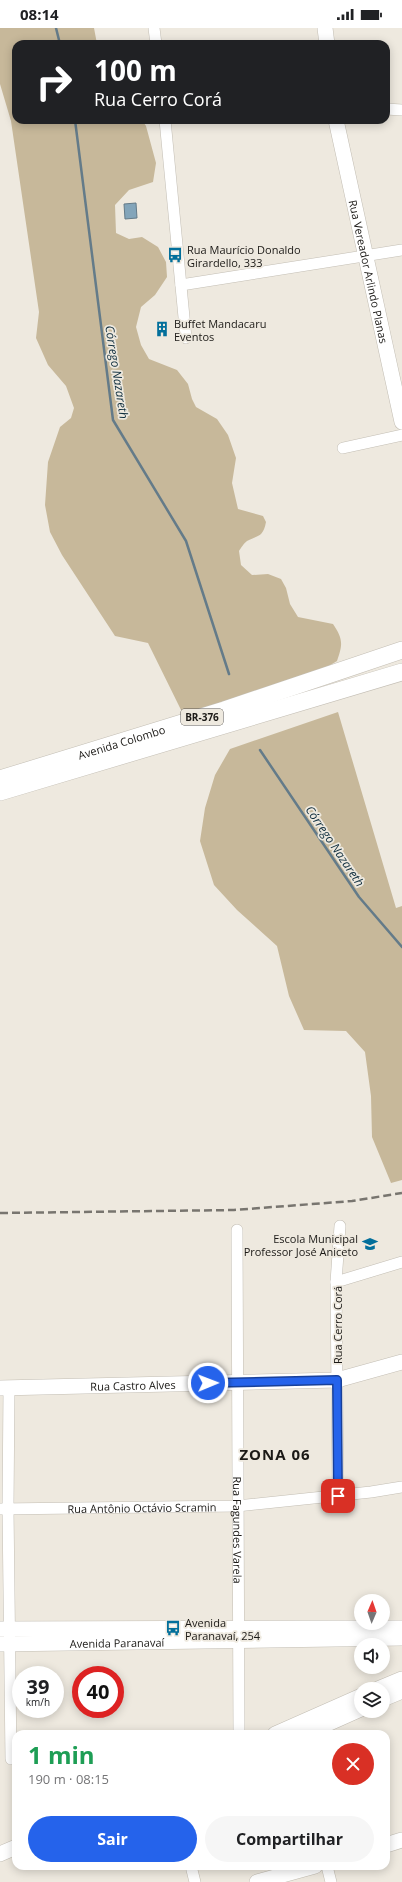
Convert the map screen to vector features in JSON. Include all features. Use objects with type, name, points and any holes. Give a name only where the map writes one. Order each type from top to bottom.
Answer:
[{"type":"main road","name":"Avenida Colombo","points":[[0,779],[224,710],[402,650]]},
{"type":"main road","name":"Avenida Colombo","points":[[0,792],[402,672]]},
{"type":"street","points":[[154,28],[156,40]]},
{"type":"street","points":[[325,28],[326,40]]},
{"type":"street","points":[[390,109],[402,110]]},
{"type":"street","points":[[165,124],[186,338]]},
{"type":"street","name":"Rua Vereador Arlindo Planas","points":[[337,124],[402,422]]},
{"type":"street","points":[[181,285],[402,250]]},
{"type":"street","points":[[343,448],[402,435]]},
{"type":"street","name":"Rua Cerro Corá","points":[[338,1496],[336,1282],[340,1226]]},
{"type":"street","name":"Rua Fagundes Varela","points":[[237,1230],[239,1730]]},
{"type":"street","points":[[336,1282],[402,1262]]},
{"type":"street","name":"Rua Castro Alves","points":[[4,1388],[337,1380],[402,1362]]},
{"type":"street","points":[[4,1388],[5,1637],[9,1760]]},
{"type":"street","name":"Rua Antônio Octávio Scramin","points":[[4,1508],[238,1506],[338,1496],[402,1487]]},
{"type":"street","name":"Avenida Paranavaí","points":[[5,1637],[239,1634],[402,1628]]},
{"type":"street","name":"Avenida Paranavaí","points":[[239,1634],[402,1638]]},
{"type":"street","points":[[390,1684],[402,1679]]},
{"type":"street","points":[[390,1696],[402,1691]]},
{"type":"street","points":[[284,1730],[354,1699]]},
{"type":"street","points":[[314,1730],[354,1712]]},
{"type":"street","points":[[390,1844],[402,1840]]},
{"type":"street","points":[[0,1854],[12,1849]]},
{"type":"street","points":[[0,1864],[12,1860]]},
{"type":"street","points":[[193,1870],[195,1882]]},
{"type":"street","points":[[258,1882],[301,1870]]},
{"type":"street","points":[[328,1870],[331,1882]]},
{"type":"shaded area","points":[[0,28],[94,28],[96,40],[12,40],[12,124],[145,124],[146,126],[156,163],[153,182],[129,190],[115,205],[116,233],[129,239],[142,237],[158,247],[166,262],[167,277],[155,295],[141,307],[136,327],[141,345],[149,359],[177,370],[188,384],[196,407],[217,419],[228,435],[236,458],[232,483],[238,509],[263,516],[266,522],[262,533],[247,541],[239,551],[241,565],[252,575],[268,574],[281,579],[286,588],[290,604],[298,617],[333,624],[340,638],[341,646],[337,661],[322,670],[184,716],[148,643],[115,636],[62,555],[50,532],[45,505],[48,462],[60,427],[71,418],[74,408],[66,386],[48,365],[36,338],[39,312],[11,121],[0,84]]},
{"type":"shaded area","points":[[338,712],[396,908],[402,906],[402,1180],[391,1183],[372,1137],[371,1096],[365,1052],[346,1031],[304,1030],[289,996],[277,946],[237,910],[214,885],[200,841],[205,808],[215,775],[230,749]]},
{"type":"water","points":[[136,203],[137,218],[125,219],[124,204]]},
{"type":"waterway","name":"Córrego Nazareth","points":[[56,28],[59,40]]},
{"type":"waterway","name":"Córrego Nazareth","points":[[76,124],[113,420],[186,541],[229,674]]},
{"type":"waterway","name":"Córrego Nazareth","points":[[260,750],[359,897],[402,947]]},
{"type":"railway","points":[[0,1213],[234,1210],[352,1201],[402,1193]]},
{"type":"place","name":"Rua Maurício Donaldo Girardello, 333","points":[[175,255]]},
{"type":"place","name":"Buffet Mandacaru Eventos","points":[[162,329]]},
{"type":"place","name":"Escola Municipal Professor José Aniceto","points":[[370,1244]]},
{"type":"place","name":"Avenida Paranavaí, 254","points":[[173,1628]]},
{"type":"district","name":"ZONA 06","points":[[275,1454]]},
{"type":"route","points":[[208,1383],[337,1380],[338,1496]]}]
